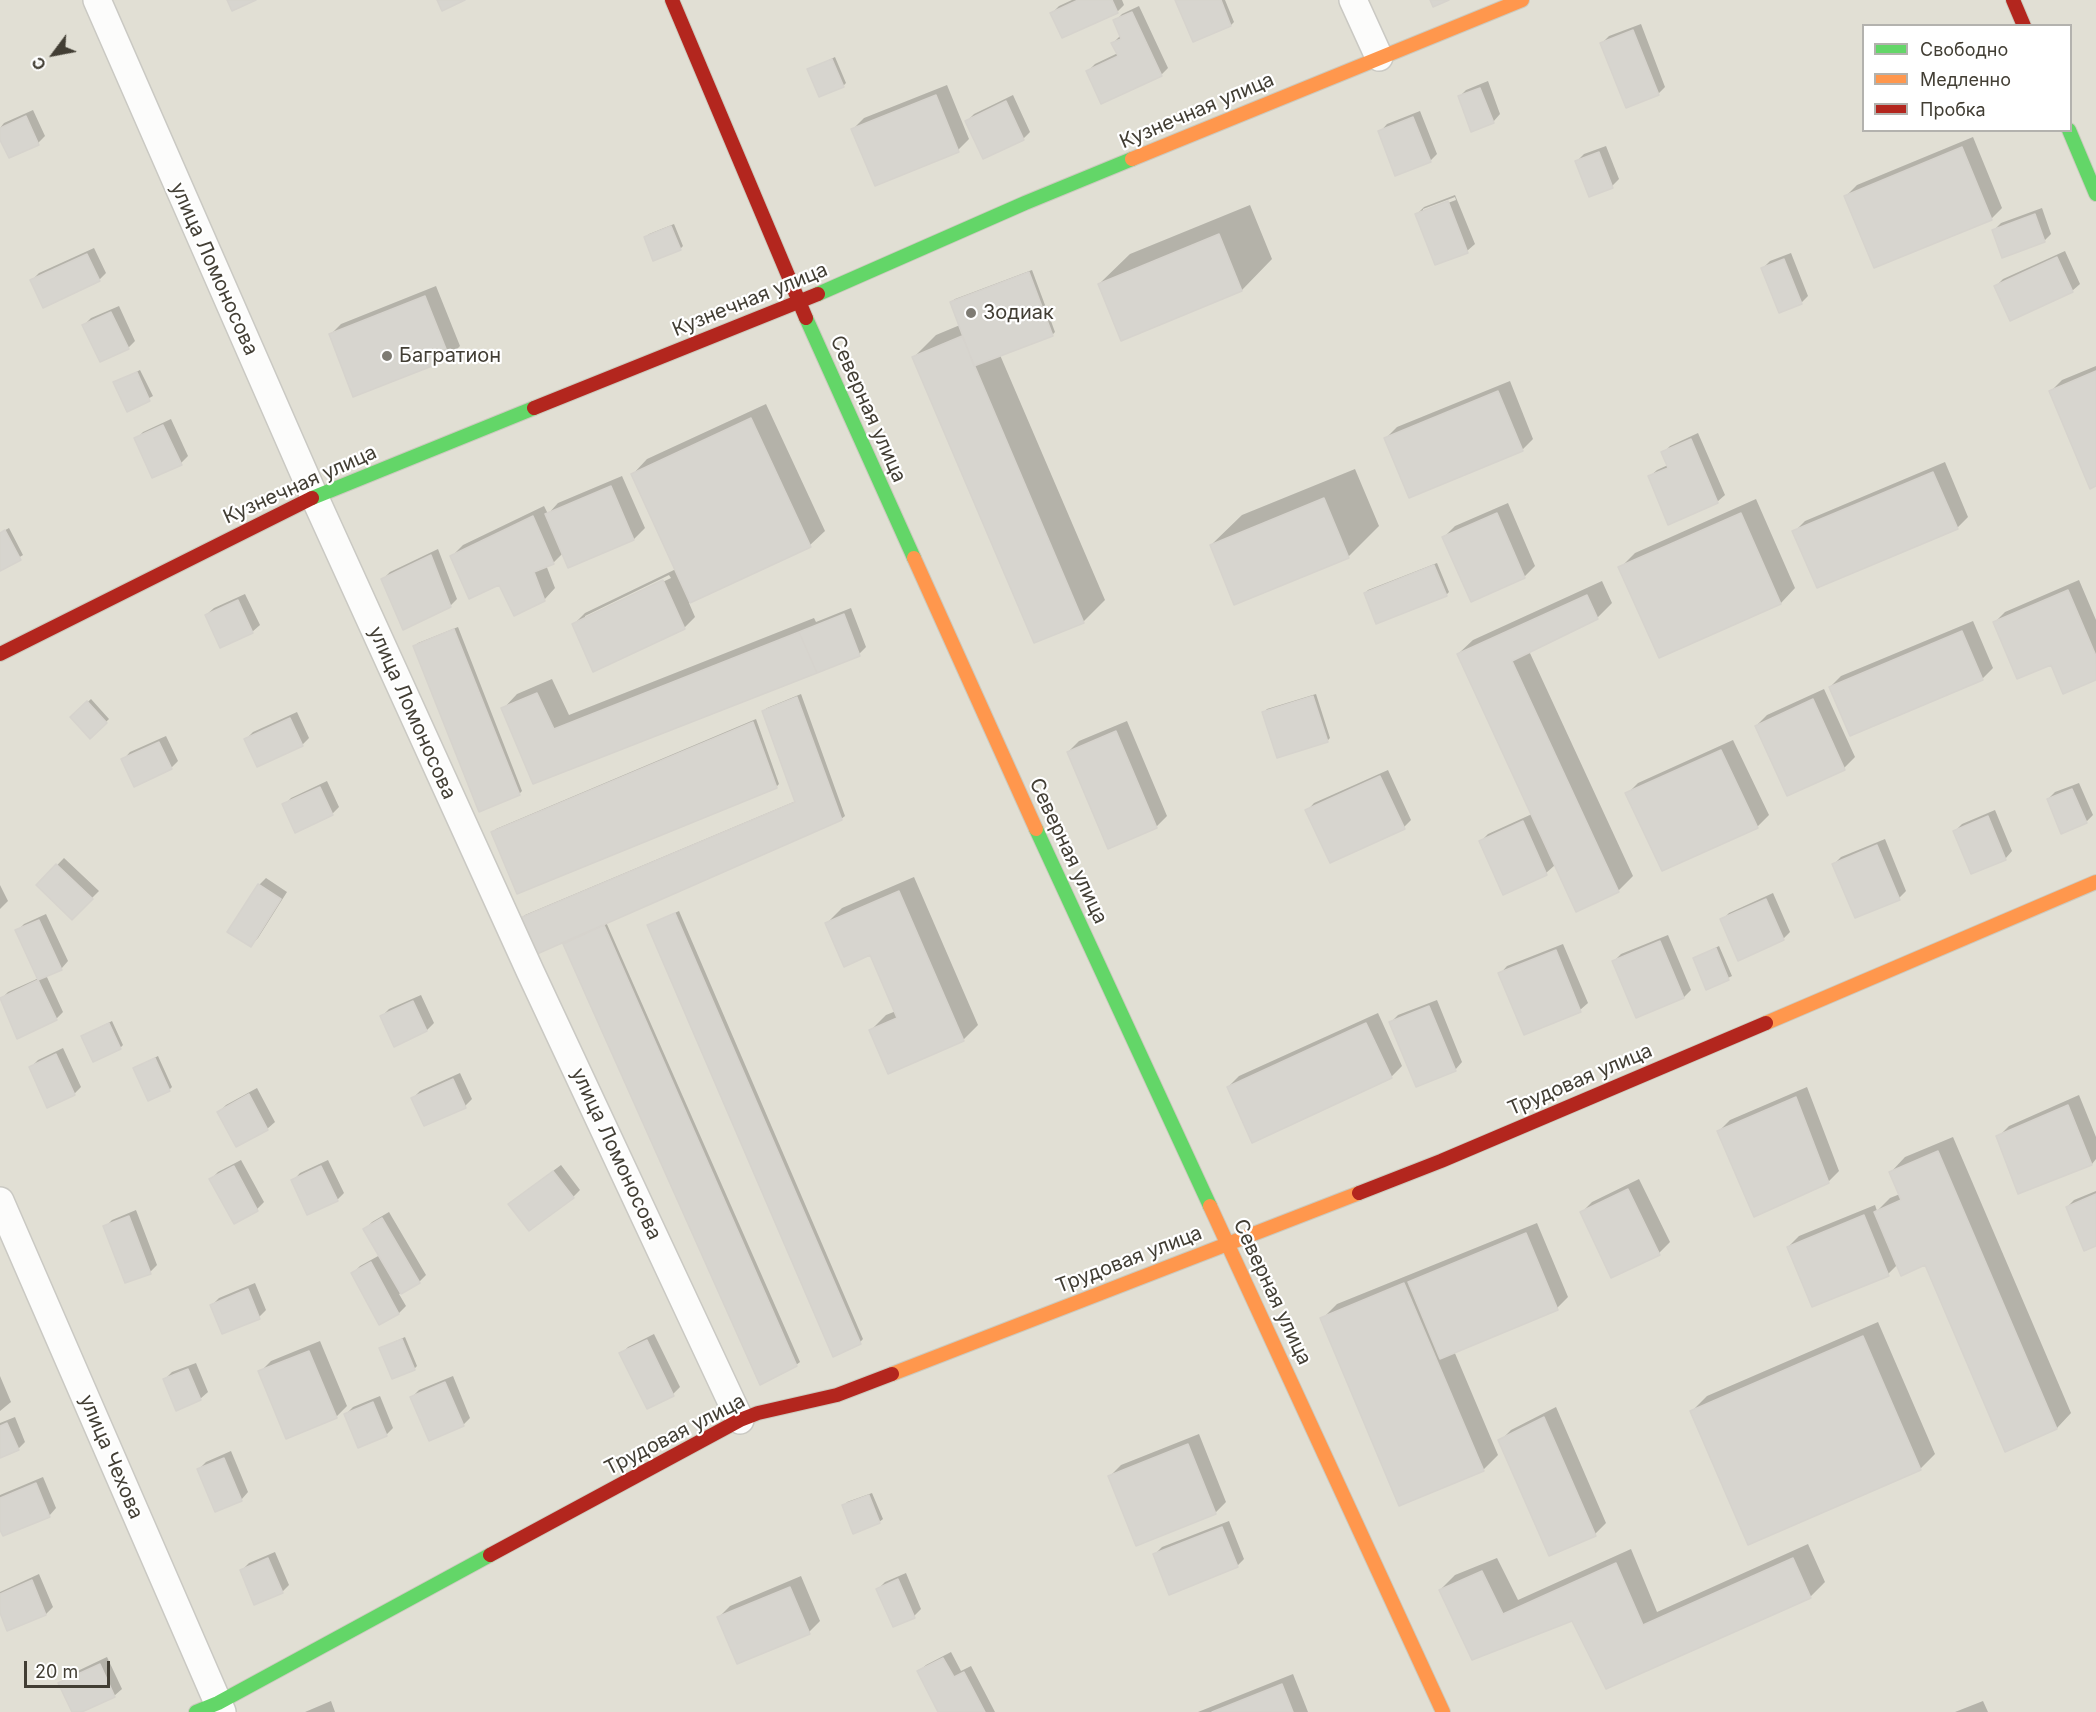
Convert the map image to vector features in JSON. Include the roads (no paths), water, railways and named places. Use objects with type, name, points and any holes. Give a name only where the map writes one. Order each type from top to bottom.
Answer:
[{"type":"street","name":"улица Ломоносова","points":[[97,0],[314,496],[530,971],[740,1420]]},
{"type":"street","name":"Северная улица","points":[[672,0],[799,302],[987,722],[1443,1712]]},
{"type":"street","points":[[1353,0],[1379,57]]},
{"type":"street","name":"Кузнечная улица","points":[[0,654],[314,496],[799,302],[1025,204],[1522,0]]},
{"type":"street","points":[[2013,0],[2023,24]]},
{"type":"street","points":[[2070,132],[2096,194]]},
{"type":"street","name":"Трудовая улица","points":[[212,1709],[740,1420],[758,1413],[837,1395],[1441,1161],[2096,882]]},
{"type":"street","name":"улица Чехова","points":[[0,1201],[212,1709]]},
{"type":"place","name":"Зодиак","points":[[971,313]]},
{"type":"place","name":"Багратион","points":[[387,356]]}]
